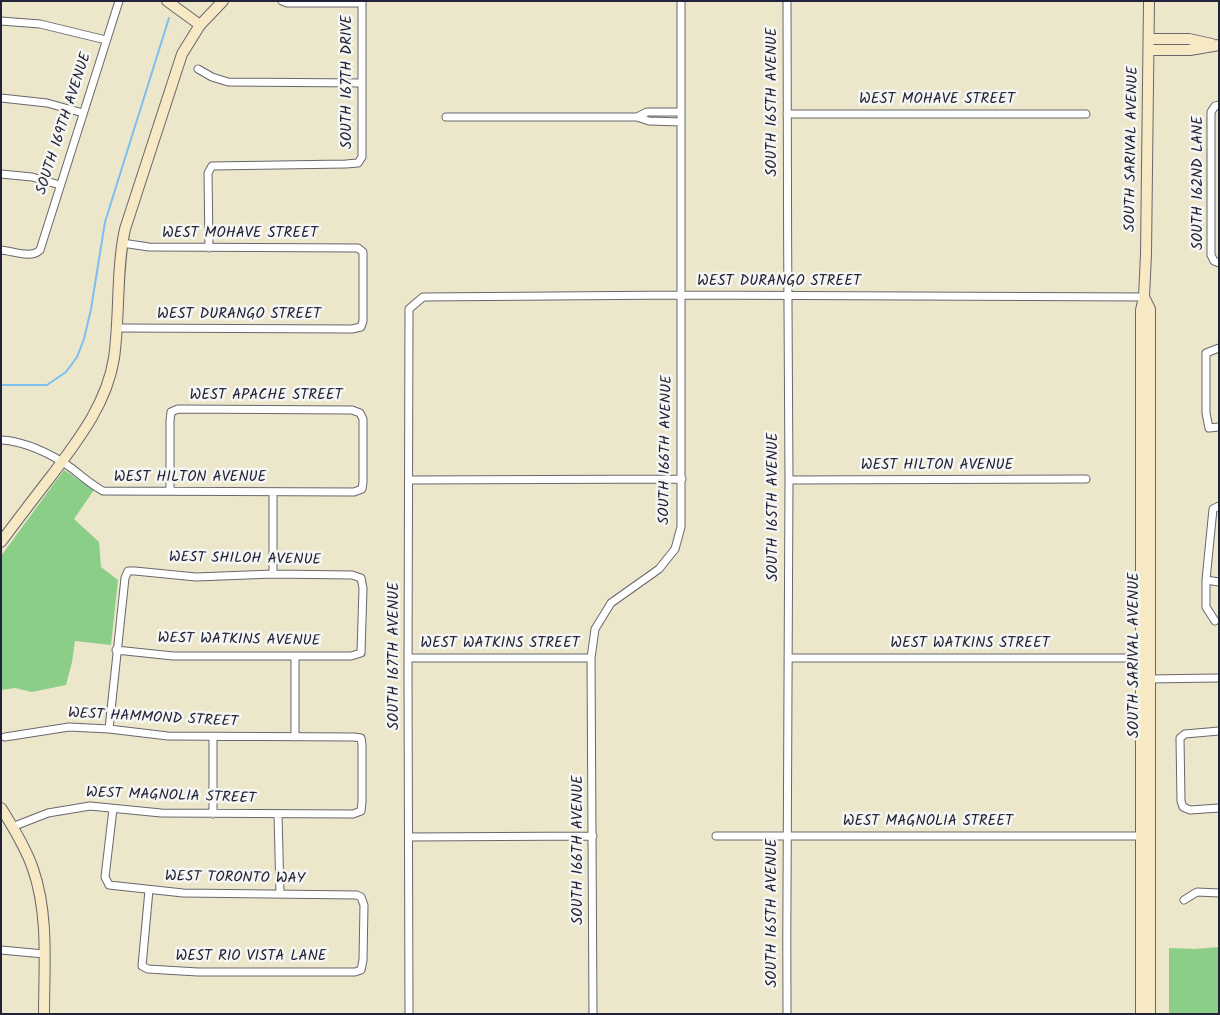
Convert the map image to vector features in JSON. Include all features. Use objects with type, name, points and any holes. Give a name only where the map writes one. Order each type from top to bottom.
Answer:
[{"type":"main road","points":[[167,1],[200,25]]},
{"type":"main road","points":[[1,542],[92,420],[105,391],[114,359],[122,243],[182,54],[200,25],[223,1]]},
{"type":"main road","name":"SOUTH SARIVAL AVENUE","points":[[1150,1],[1144,297],[1141,310],[1141,684],[1150,1014]]},
{"type":"main road","points":[[1150,39],[1189,39],[1217,45]]},
{"type":"main road","points":[[1150,50],[1190,50],[1217,45]]},
{"type":"main road","name":"SOUTH SARIVAL AVENUE","points":[[1141,1014],[1150,678],[1150,309],[1144,297]]},
{"type":"main road","points":[[1,808],[33,868],[40,894],[44,924],[44,1014]]},
{"type":"street","name":"SOUTH 169TH AVENUE","points":[[1,250],[30,255],[37,253],[41,248],[119,1]]},
{"type":"street","points":[[282,1],[288,3],[362,2]]},
{"type":"street","name":"SOUTH 166TH AVENUE","points":[[593,1014],[592,658],[595,630],[611,603],[659,569],[675,549],[681,527],[681,1]]},
{"type":"street","name":"SOUTH 165TH AVENUE","points":[[787,1],[789,480],[786,836],[788,1014]]},
{"type":"street","name":"SOUTH 167TH DRIVE","points":[[209,248],[208,173],[212,166],[358,163],[362,157],[362,2]]},
{"type":"street","points":[[1,21],[40,24],[106,40]]},
{"type":"street","points":[[198,69],[212,77],[228,82],[362,83]]},
{"type":"street","points":[[1,98],[47,103],[83,113]]},
{"type":"street","name":"SOUTH 162ND LANE","points":[[1216,262],[1211,254],[1215,185],[1211,112],[1217,106]]},
{"type":"street","points":[[637,117],[647,112],[681,112]]},
{"type":"street","points":[[658,121],[659,112]]},
{"type":"street","name":"WEST MOHAVE STREET","points":[[787,114],[1086,114]]},
{"type":"street","points":[[446,117],[637,117],[649,121],[681,122]]},
{"type":"street","points":[[1,174],[32,177],[60,186]]},
{"type":"street","name":"WEST MOHAVE STREET","points":[[122,243],[149,247],[358,248],[362,252],[363,320],[361,327]]},
{"type":"street","name":"WEST DURANGO STREET","points":[[416,302],[423,297],[682,295],[787,297],[1144,297]]},
{"type":"street","name":"SOUTH 167TH AVENUE","points":[[409,1014],[409,309],[416,302]]},
{"type":"street","name":"WEST DURANGO STREET","points":[[117,328],[352,329],[361,327]]},
{"type":"street","points":[[1219,348],[1206,352],[1206,413],[1209,428],[1219,427]]},
{"type":"street","name":"WEST APACHE STREET","points":[[170,491],[171,412],[178,409],[352,410],[360,413],[363,419],[362,490]]},
{"type":"street","name":"WEST HILTON AVENUE","points":[[1,440],[26,445],[62,462],[93,486],[103,491],[354,492],[362,490]]},
{"type":"street","points":[[410,480],[682,479]]},
{"type":"street","name":"WEST HILTON AVENUE","points":[[789,480],[1086,479]]},
{"type":"street","points":[[273,492],[273,574]]},
{"type":"street","points":[[1215,620],[1206,607],[1206,580],[1216,508]]},
{"type":"street","name":"WEST SHILOH AVENUE","points":[[116,650],[125,578],[128,572],[135,571],[196,576],[273,574],[352,575],[361,578],[363,588],[361,653]]},
{"type":"street","points":[[1206,580],[1219,582]]},
{"type":"street","points":[[109,729],[116,650]]},
{"type":"street","name":"WEST WATKINS AVENUE","points":[[116,650],[173,656],[351,656],[361,653]]},
{"type":"street","points":[[1141,658],[1150,651]]},
{"type":"street","points":[[294,656],[294,737]]},
{"type":"street","name":"WEST WATKINS STREET","points":[[408,658],[592,658]]},
{"type":"street","name":"WEST WATKINS STREET","points":[[788,658],[1141,658]]},
{"type":"street","points":[[1141,684],[1150,678],[1219,678]]},
{"type":"street","name":"WEST HAMMOND STREET","points":[[5,737],[69,727],[109,729],[168,736],[361,738],[361,811]]},
{"type":"street","points":[[1219,731],[1185,734],[1180,738],[1181,801],[1183,807],[1190,810],[1219,808]]},
{"type":"street","points":[[213,814],[214,737]]},
{"type":"street","name":"WEST MAGNOLIA STREET","points":[[12,827],[48,813],[90,806],[161,813],[213,814],[353,814],[361,811]]},
{"type":"street","name":"WEST TORONTO WAY","points":[[113,809],[105,877],[109,885],[183,893],[357,895],[361,897],[364,914],[361,970]]},
{"type":"street","points":[[278,814],[280,894]]},
{"type":"street","points":[[409,836],[593,836]]},
{"type":"street","name":"WEST MAGNOLIA STREET","points":[[716,836],[1145,836]]},
{"type":"street","name":"WEST RIO VISTA LANE","points":[[149,890],[142,966],[148,969],[198,972],[356,972],[361,970]]},
{"type":"street","points":[[1184,900],[1197,892],[1219,893]]},
{"type":"street","points":[[1,950],[44,954]]},
{"type":"green space","points":[[64,470],[94,490],[74,519],[99,542],[101,567],[118,580],[111,645],[75,641],[66,685],[32,692],[15,688],[1,690],[1,556]]},
{"type":"green space","points":[[1219,947],[1219,1014],[1169,1014],[1169,948],[1195,949]]},
{"type":"waterway","points":[[1,385],[47,385],[66,372],[77,357],[84,339],[91,309],[105,222],[169,18]]}]
